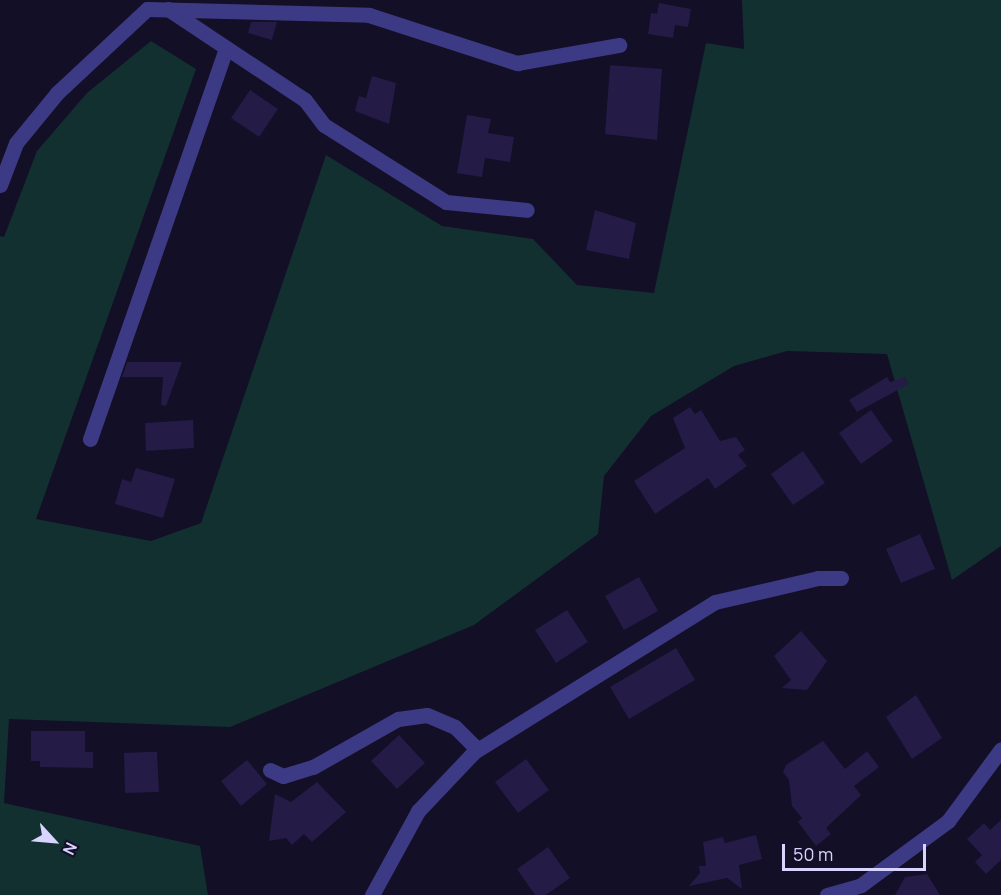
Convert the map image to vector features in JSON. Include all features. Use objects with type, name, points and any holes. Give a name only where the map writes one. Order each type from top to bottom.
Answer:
[{"type":"street","points":[[0,185],[16,143],[57,93],[147,9],[370,7],[517,63],[619,45]]},
{"type":"street","points":[[168,9],[305,100],[324,124],[446,202],[527,210]]},
{"type":"street","points":[[90,439],[226,48]]},
{"type":"street","points":[[372,895],[418,812],[477,749],[715,603],[806,580],[841,578]]},
{"type":"street","points":[[270,770],[283,776],[313,767],[398,719],[426,715],[455,727],[477,749]]},
{"type":"street","points":[[827,895],[861,885],[948,821],[1001,749]]},
{"type":"green space","points":[[742,0],[1001,0],[1001,546],[952,580],[887,354],[787,351],[734,366],[651,416],[604,476],[598,534],[474,625],[230,727],[9,719],[4,803],[200,846],[208,895],[0,895],[0,236],[4,237],[37,151],[87,93],[151,41],[196,69],[36,519],[151,541],[201,523],[326,155],[442,226],[533,239],[577,285],[654,293],[706,43],[744,49]]},
{"type":"building","points":[[659,3],[691,9],[688,27],[675,25],[673,38],[648,34],[651,13],[657,14]]},
{"type":"building","points":[[251,22],[277,22],[272,40],[248,33]]},
{"type":"building","points":[[610,65],[662,69],[657,140],[605,134]]},
{"type":"building","points":[[372,76],[396,83],[389,124],[355,111],[359,96],[366,98]]},
{"type":"building","points":[[250,90],[278,109],[259,137],[231,118]]},
{"type":"building","points":[[467,115],[491,119],[488,133],[514,137],[510,162],[485,158],[482,177],[457,173]]},
{"type":"building","points":[[595,210],[636,223],[629,259],[586,250]]},
{"type":"building","points":[[127,362],[182,362],[166,406],[161,405],[163,377],[122,377]]},
{"type":"building","points":[[887,377],[890,382],[905,377],[909,384],[857,412],[849,400]]},
{"type":"building","points":[[690,407],[695,414],[701,410],[720,441],[736,437],[745,450],[738,455],[747,466],[715,489],[708,478],[655,514],[634,481],[685,448],[673,418]]},
{"type":"building","points":[[871,410],[893,441],[861,464],[839,433]]},
{"type":"building","points":[[193,420],[194,448],[146,451],[145,423]]},
{"type":"building","points":[[803,451],[825,483],[793,505],[771,474]]},
{"type":"building","points":[[136,468],[175,479],[163,518],[115,504],[122,479],[131,482]]},
{"type":"building","points":[[920,534],[935,569],[901,583],[886,549]]},
{"type":"building","points":[[639,577],[658,611],[624,630],[605,596]]},
{"type":"building","points":[[567,610],[588,642],[556,663],[535,630]]},
{"type":"building","points":[[801,631],[827,661],[807,690],[782,688],[791,680],[774,656]]},
{"type":"building","points":[[676,648],[695,680],[629,719],[610,687]]},
{"type":"building","points":[[916,695],[942,738],[912,759],[886,717]]},
{"type":"building","points":[[31,731],[85,731],[85,752],[93,752],[93,768],[40,767],[40,761],[31,761]]},
{"type":"building","points":[[399,735],[425,763],[397,789],[371,761]]},
{"type":"building","points":[[823,741],[845,769],[867,751],[879,767],[854,786],[861,795],[826,828],[831,834],[816,846],[798,822],[802,818],[792,806],[789,780],[783,772],[786,765]]},
{"type":"building","points":[[157,752],[159,792],[125,793],[124,753]]},
{"type":"building","points":[[526,759],[549,790],[518,813],[495,782]]},
{"type":"building","points":[[247,760],[267,784],[241,806],[221,781]]},
{"type":"building","points":[[317,782],[346,812],[312,842],[304,834],[292,845],[286,838],[269,841],[275,794],[291,802]]},
{"type":"building","points":[[1001,820],[1001,860],[986,874],[975,862],[982,855],[967,839],[984,823],[990,830]]},
{"type":"building","points":[[756,835],[762,859],[739,865],[742,889],[727,878],[689,886],[700,873],[699,866],[706,866],[703,842],[723,837],[725,843]]},
{"type":"building","points":[[548,847],[570,878],[546,895],[535,895],[517,869]]},
{"type":"building","points":[[927,874],[940,895],[895,895],[905,877]]}]
